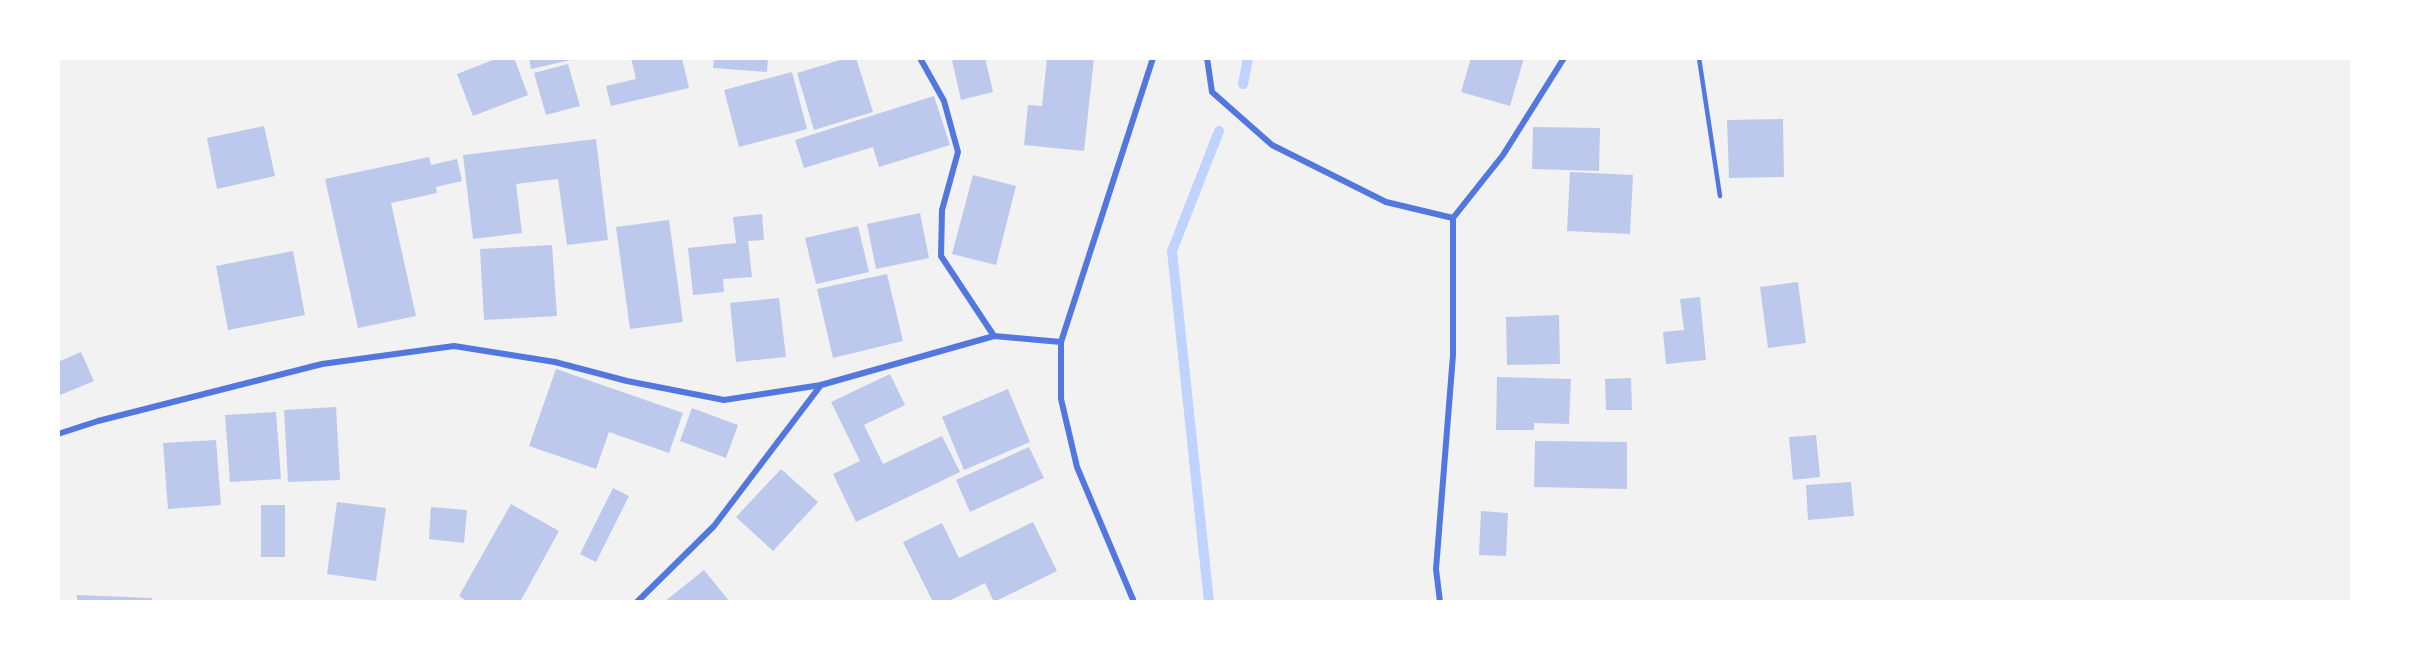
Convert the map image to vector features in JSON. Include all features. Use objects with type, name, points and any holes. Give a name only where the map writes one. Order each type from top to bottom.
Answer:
[{"type":"street","points":[[920,58],[944,100],[958,152],[942,210],[941,256],[994,336]]},
{"type":"street","points":[[1134,602],[1077,467],[1061,399],[1061,342],[1153,58]]},
{"type":"street","points":[[1207,58],[1212,93],[1272,145],[1386,202],[1453,218]]},
{"type":"street","points":[[1440,602],[1436,569],[1453,355],[1453,218],[1503,155],[1564,58]]},
{"type":"street","points":[[58,434],[98,421],[322,364],[454,346],[555,362],[627,381],[724,400],[821,385],[994,336],[1061,342]]},
{"type":"street","points":[[637,602],[714,526],[821,385]]},
{"type":"lane","points":[[1699,58],[1720,196]]},
{"type":"building","points":[[498,58],[514,58],[528,95],[473,116],[457,74]]},
{"type":"building","points":[[529,58],[575,58],[575,59],[531,69]]},
{"type":"building","points":[[631,58],[682,58],[689,88],[611,106],[606,86],[636,79]]},
{"type":"building","points":[[714,58],[768,58],[767,72],[713,68]]},
{"type":"building","points":[[847,58],[856,58],[873,112],[814,130],[797,73]]},
{"type":"building","points":[[985,58],[993,92],[961,100],[952,60]]},
{"type":"building","points":[[1047,58],[1094,58],[1084,151],[1024,145],[1028,105],[1042,106]]},
{"type":"building","points":[[1471,58],[1524,58],[1510,106],[1461,92]]},
{"type":"building","points":[[568,64],[580,106],[546,115],[534,73]]},
{"type":"building","points":[[792,72],[807,129],[739,147],[724,90]]},
{"type":"building","points":[[934,96],[950,145],[879,167],[873,147],[804,168],[795,140]]},
{"type":"building","points":[[1783,119],[1784,177],[1729,178],[1727,120]]},
{"type":"building","points":[[264,126],[275,176],[217,189],[207,138]]},
{"type":"building","points":[[1533,127],[1600,128],[1599,171],[1532,169]]},
{"type":"building","points":[[596,139],[608,240],[567,245],[558,179],[516,184],[522,233],[473,239],[463,155]]},
{"type":"building","points":[[429,157],[431,165],[457,159],[462,181],[436,187],[437,193],[391,203],[416,316],[358,328],[325,179]]},
{"type":"building","points":[[1570,172],[1633,175],[1630,234],[1567,231]]},
{"type":"building","points":[[973,175],[1016,186],[996,265],[952,254]]},
{"type":"building","points":[[920,213],[929,258],[876,269],[867,224]]},
{"type":"building","points":[[762,214],[764,240],[748,241],[752,277],[723,279],[724,292],[693,295],[688,248],[736,243],[733,217]]},
{"type":"building","points":[[669,220],[683,322],[630,329],[616,227]]},
{"type":"building","points":[[858,226],[869,272],[816,284],[805,238]]},
{"type":"building","points":[[552,245],[557,316],[484,320],[480,249]]},
{"type":"building","points":[[293,251],[305,315],[228,330],[216,266]]},
{"type":"building","points":[[887,274],[903,341],[833,358],[817,289]]},
{"type":"building","points":[[1798,282],[1806,343],[1768,348],[1760,287]]},
{"type":"building","points":[[1700,297],[1706,360],[1666,364],[1663,332],[1684,330],[1680,299]]},
{"type":"building","points":[[779,298],[786,357],[736,362],[730,303]]},
{"type":"building","points":[[1559,315],[1560,364],[1507,365],[1506,317]]},
{"type":"building","points":[[81,352],[94,381],[58,396],[58,362]]},
{"type":"building","points":[[556,369],[683,413],[669,453],[609,432],[596,469],[529,446]]},
{"type":"building","points":[[890,374],[905,405],[864,425],[883,464],[942,436],[960,472],[856,522],[833,474],[860,461],[831,402]]},
{"type":"building","points":[[1497,377],[1571,379],[1569,424],[1534,423],[1534,430],[1496,430]]},
{"type":"building","points":[[1631,378],[1632,410],[1606,410],[1605,379]]},
{"type":"building","points":[[1008,389],[1030,442],[964,470],[942,417]]},
{"type":"building","points":[[336,407],[340,480],[288,482],[284,410]]},
{"type":"building","points":[[692,408],[738,425],[726,458],[680,441]]},
{"type":"building","points":[[276,412],[281,479],[230,482],[225,415]]},
{"type":"building","points":[[1816,435],[1820,477],[1793,480],[1789,437]]},
{"type":"building","points":[[216,440],[221,505],[168,509],[163,443]]},
{"type":"building","points":[[1535,441],[1627,442],[1627,489],[1534,487]]},
{"type":"building","points":[[1029,447],[1044,478],[970,512],[956,480]]},
{"type":"building","points":[[781,469],[818,502],[773,551],[736,517]]},
{"type":"building","points":[[1851,482],[1854,516],[1808,520],[1806,485]]},
{"type":"building","points":[[613,488],[629,496],[596,562],[580,554]]},
{"type":"building","points":[[337,502],[386,508],[376,581],[327,574]]},
{"type":"building","points":[[511,504],[559,531],[520,602],[468,602],[459,596]]},
{"type":"building","points":[[261,505],[285,505],[285,557],[261,557]]},
{"type":"building","points":[[431,507],[467,510],[464,543],[429,539]]},
{"type":"building","points":[[1481,511],[1508,513],[1506,556],[1479,555]]},
{"type":"building","points":[[1033,522],[1057,571],[994,602],[985,583],[947,602],[933,602],[903,542],[942,523],[959,558]]},
{"type":"building","points":[[704,570],[730,602],[664,602]]},
{"type":"building","points":[[77,595],[152,598],[152,602],[77,602]]},
{"type":"waterway","points":[[1243,84],[1248,58]]},
{"type":"waterway","points":[[1209,602],[1172,251],[1219,131]]}]
